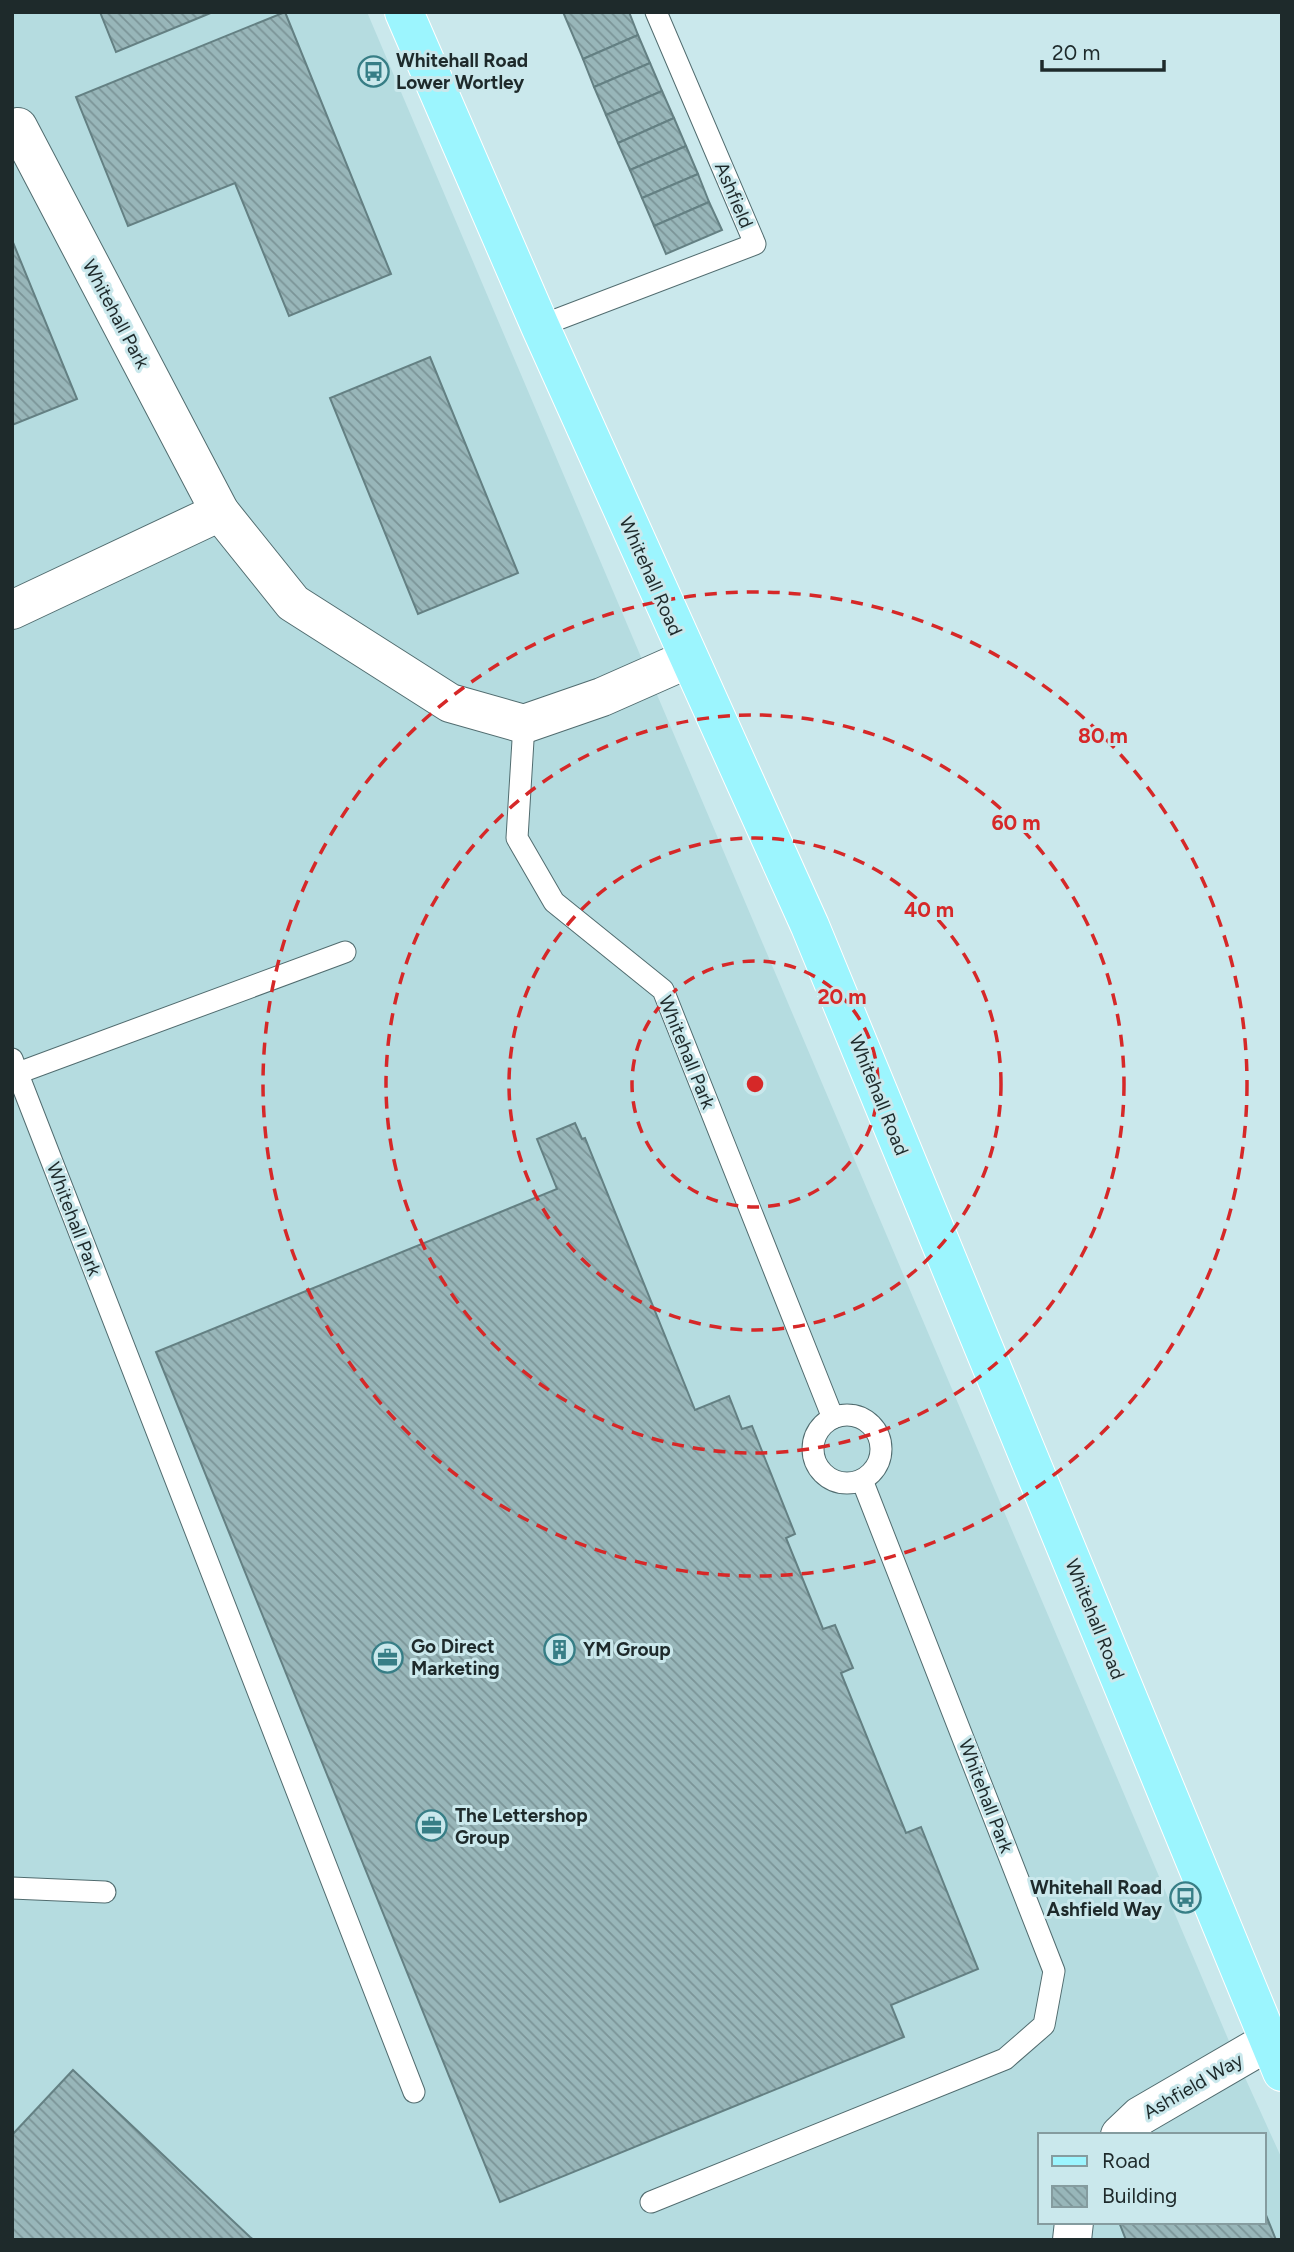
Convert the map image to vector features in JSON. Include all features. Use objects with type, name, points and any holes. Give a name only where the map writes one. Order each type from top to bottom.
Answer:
[{"type":"main road","name":"Whitehall Road","points":[[404,12],[540,326],[810,926],[1275,2056]]},
{"type":"street","name":"Whitehall Park","points":[[15,121],[220,512],[293,603],[450,703],[524,724]]},
{"type":"street","points":[[12,610],[220,512]]},
{"type":"street","points":[[524,724],[602,697],[688,659]]},
{"type":"street","name":"Ashfield Way","points":[[1122,2133],[1140,2116],[1275,2056]]},
{"type":"lane","name":"Ashfield","points":[[540,326],[755,244],[656,12]]},
{"type":"lane","name":"Whitehall Park","points":[[524,724],[517,838],[554,902],[663,990],[833,1418]]},
{"type":"lane","points":[[15,1066],[345,952]]},
{"type":"lane","name":"Whitehall Park","points":[[15,1066],[414,2092]]},
{"type":"lane","points":[[859,1417],[877,1434],[881,1446],[880,1459],[873,1471],[862,1480],[847,1483],[833,1480],[821,1471],[815,1460],[816,1436],[833,1418],[859,1417]]},
{"type":"lane","name":"Whitehall Park","points":[[651,2202],[1005,2059],[1044,2025],[1054,1970],[862,1480]]},
{"type":"lane","points":[[12,1888],[105,1892]]},
{"type":"shaded area","points":[[12,12],[367,12],[1237,2060],[1282,2159],[1282,2240],[12,2240]]},
{"type":"building","points":[[100,12],[213,12],[116,52]]},
{"type":"building","points":[[285,12],[391,274],[289,316],[235,183],[128,226],[76,97]]},
{"type":"building","points":[[563,12],[629,12],[638,35],[583,59]]},
{"type":"building","points":[[638,35],[650,63],[594,87],[583,59]]},
{"type":"building","points":[[650,63],[662,91],[606,115],[594,87]]},
{"type":"building","points":[[662,91],[674,118],[618,143],[606,115]]},
{"type":"building","points":[[674,118],[686,146],[630,170],[618,143]]},
{"type":"building","points":[[686,146],[698,174],[642,198],[630,170]]},
{"type":"building","points":[[698,174],[709,202],[654,226],[642,198]]},
{"type":"building","points":[[709,202],[722,230],[666,254],[654,226]]},
{"type":"building","points":[[12,240],[77,399],[12,425]]},
{"type":"building","points":[[430,357],[518,573],[418,614],[330,398]]},
{"type":"building","name":"YM Group","points":[[575,1123],[582,1139],[585,1138],[695,1410],[729,1396],[742,1429],[752,1426],[795,1534],[786,1538],[823,1629],[835,1625],[853,1668],[841,1673],[906,1833],[921,1827],[978,1969],[891,2005],[904,2037],[500,2202],[156,1352],[557,1189],[537,1139]]},
{"type":"building","points":[[73,2070],[254,2240],[12,2240],[12,2135]]},
{"type":"building","points":[[1266,2215],[1276,2240],[1126,2240],[1120,2224],[1266,2224]]},
{"type":"place","name":"Whitehall Road Lower Wortley","points":[[373,71]]},
{"type":"place","name":"YM Group","points":[[560,1649]]},
{"type":"place","name":"Go Direct Marketing","points":[[388,1657]]},
{"type":"place","name":"The Lettershop Group","points":[[432,1826]]},
{"type":"place","name":"Whitehall Road Ashfield Way","points":[[1185,1898]]}]
